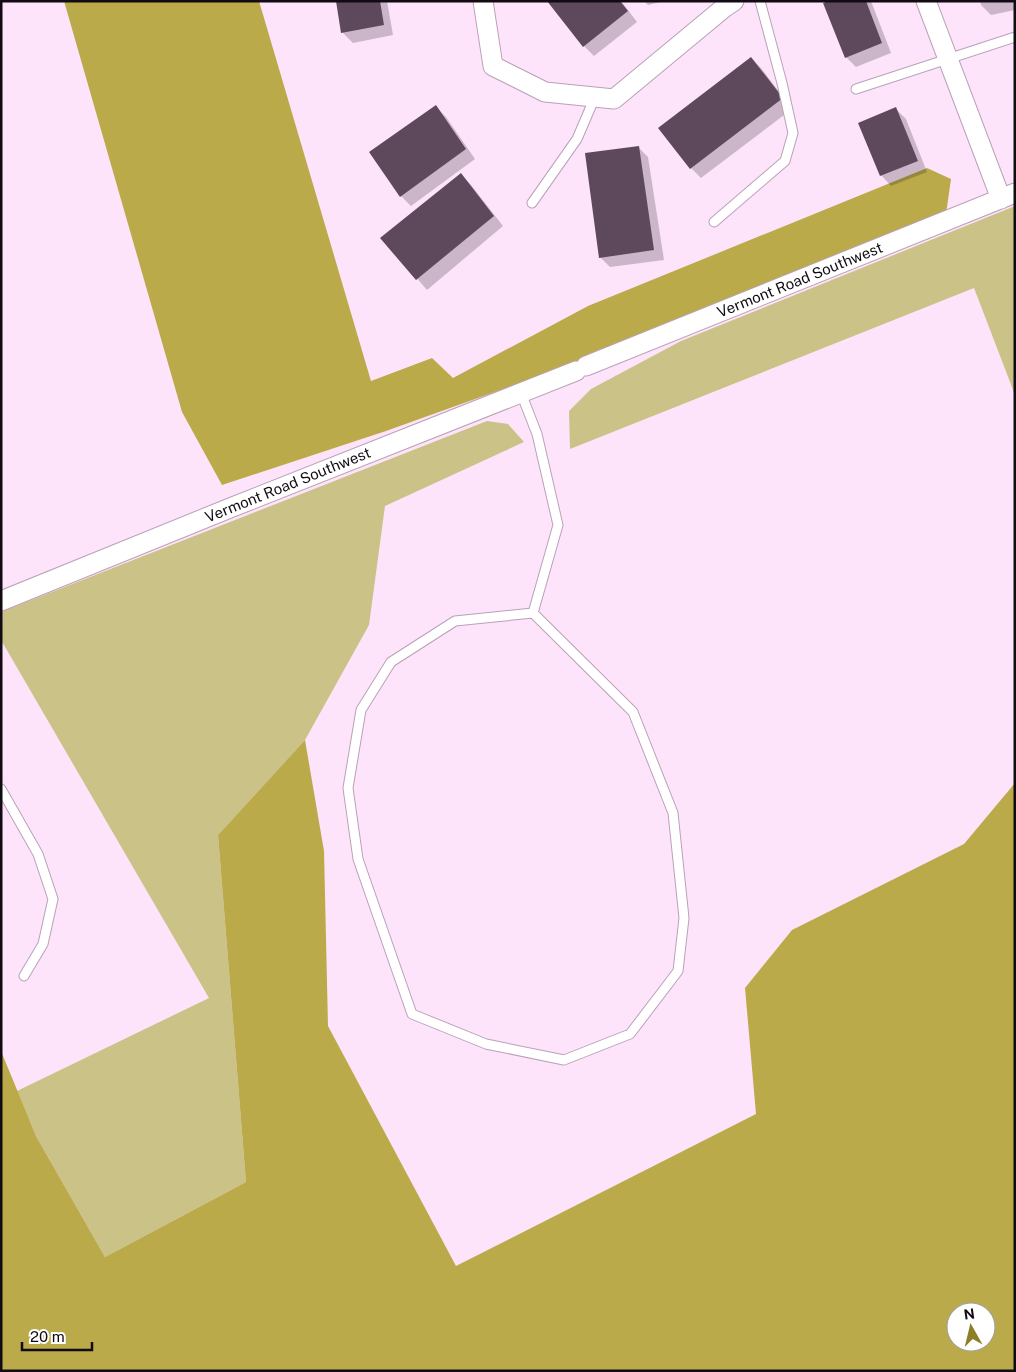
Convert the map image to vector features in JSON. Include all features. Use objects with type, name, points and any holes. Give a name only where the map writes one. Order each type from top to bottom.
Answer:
[{"type":"street","points":[[483,1],[493,66],[545,92],[614,99],[734,1]]},
{"type":"street","points":[[926,1],[948,59],[1008,196]]},
{"type":"street","name":"Vermont Road Southwest","points":[[1,601],[1008,196]]},
{"type":"lane","points":[[714,222],[785,161],[793,133],[760,1]]},
{"type":"lane","points":[[856,89],[1015,37]]},
{"type":"lane","points":[[532,203],[577,139],[595,97]]},
{"type":"lane","points":[[521,393],[537,434],[558,525],[533,613]]},
{"type":"lane","points":[[533,613],[633,712],[673,813],[684,918],[678,972],[630,1034],[564,1060],[486,1044],[412,1014],[358,859],[348,788],[361,710],[391,662],[455,621],[533,613]]},
{"type":"lane","points":[[1,790],[38,854],[53,899],[43,944],[24,976]]},
{"type":"shaded area","points":[[64,1],[259,1],[371,381],[432,358],[453,378],[588,306],[927,168],[951,179],[946,214],[542,375],[386,431],[222,485],[182,412]]},
{"type":"shaded area","points":[[1015,206],[1015,395],[974,288],[570,449],[569,411],[591,389],[681,341]]},
{"type":"shaded area","points":[[487,421],[508,424],[524,442],[385,506],[369,625],[305,740],[218,835],[246,1182],[105,1257],[36,1136],[17,1091],[209,998],[1,640],[1,612]]},
{"type":"shaded area","points":[[305,740],[324,851],[328,1026],[456,1266],[756,1114],[745,988],[792,930],[964,844],[1015,783],[1015,1371],[1,1371],[1,1051],[36,1136],[105,1257],[246,1182],[218,835]]},
{"type":"building","points":[[336,1],[380,1],[384,25],[341,33]]},
{"type":"building","points":[[547,1],[620,1],[628,11],[583,47]]},
{"type":"building","points":[[828,1],[866,1],[882,43],[845,58],[823,3]]},
{"type":"building","points":[[751,57],[783,98],[690,169],[658,128]]},
{"type":"building","points":[[436,105],[466,149],[400,197],[369,152]]},
{"type":"building","points":[[896,107],[918,161],[880,176],[858,123]]},
{"type":"building","points":[[639,146],[654,250],[599,258],[585,153]]},
{"type":"building","points":[[461,173],[494,216],[416,280],[380,238]]}]
